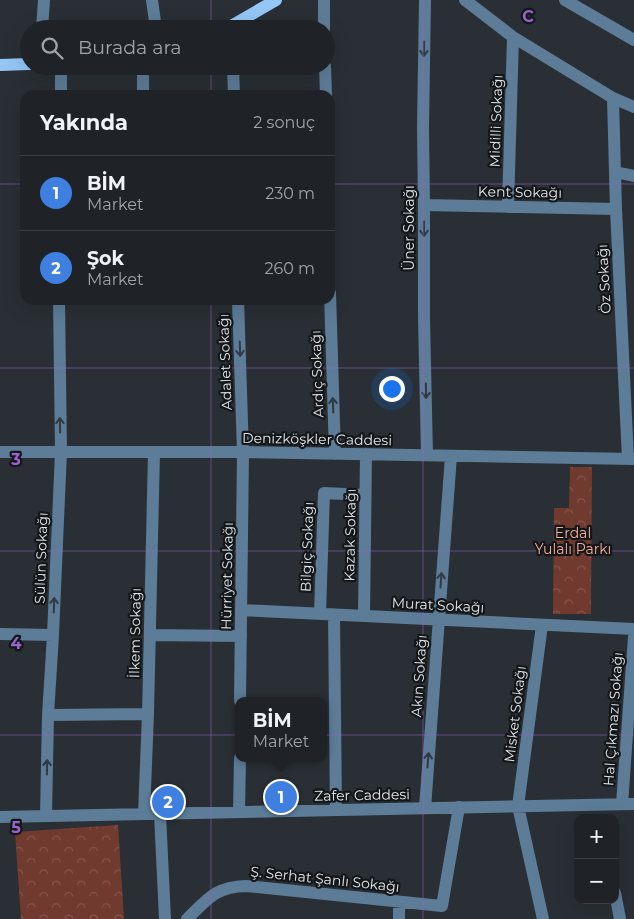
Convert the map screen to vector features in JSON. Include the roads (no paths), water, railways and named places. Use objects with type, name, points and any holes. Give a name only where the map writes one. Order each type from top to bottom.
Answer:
[{"type":"main road","points":[[244,20],[276,0]]},
{"type":"main road","points":[[0,65],[20,64]]},
{"type":"street","points":[[43,20],[44,0]]},
{"type":"street","points":[[152,0],[155,20]]},
{"type":"street","points":[[324,0],[324,20]]},
{"type":"street","name":"Üner Sokağı","points":[[425,0],[423,128],[427,455]]},
{"type":"street","points":[[465,0],[513,37],[613,98],[634,107]]},
{"type":"street","points":[[565,0],[580,4],[634,40]]},
{"type":"street","name":"Midilli Sokağı","points":[[508,207],[513,37]]},
{"type":"street","points":[[61,75],[61,90]]},
{"type":"street","points":[[143,75],[143,90]]},
{"type":"street","points":[[233,75],[234,90]]},
{"type":"street","points":[[325,75],[326,90]]},
{"type":"street","name":"Öz Sokağı","points":[[613,98],[616,209],[631,459]]},
{"type":"street","points":[[615,172],[634,176]]},
{"type":"street","name":"Kent Sokağı","points":[[424,205],[616,209]]},
{"type":"street","name":"Sülün Sokağı","points":[[46,816],[48,715],[60,452],[59,305]]},
{"type":"street","name":"Adalet Sokağı","points":[[238,305],[243,452]]},
{"type":"street","name":"Ardıç Sokağı","points":[[330,305],[335,454]]},
{"type":"street","name":"Denizköşkler Caddesi","points":[[0,452],[243,452],[631,459]]},
{"type":"street","name":"İlkem Sokağı","points":[[144,814],[154,452]]},
{"type":"street","name":"Hürriyet Sokağı","points":[[240,697],[243,452]]},
{"type":"street","name":"Kazak Sokağı","points":[[364,616],[366,454]]},
{"type":"street","name":"Akın Sokağı","points":[[424,808],[451,456]]},
{"type":"street","name":"Bilgiç Sokağı","points":[[320,614],[324,493],[365,495]]},
{"type":"street","name":"Murat Sokağı","points":[[241,610],[634,629]]},
{"type":"street","points":[[334,614],[336,810]]},
{"type":"street","name":"Misket Sokağı","points":[[518,806],[542,625]]},
{"type":"street","points":[[0,634],[53,635]]},
{"type":"street","points":[[150,635],[241,636]]},
{"type":"street","name":"Hal Çıkmazı Sokağı","points":[[628,804],[634,637]]},
{"type":"street","points":[[48,715],[148,714]]},
{"type":"street","points":[[239,812],[240,762]]},
{"type":"street","points":[[600,804],[601,814]]},
{"type":"street","name":"Zafer Caddesi","points":[[0,817],[628,804]]},
{"type":"street","points":[[518,806],[543,919]]},
{"type":"street","name":"Ş. Serhat Şanlı Sokağı","points":[[187,919],[212,895],[223,889],[236,886],[442,906],[459,808]]},
{"type":"street","points":[[160,814],[165,919]]},
{"type":"street","points":[[399,902],[399,919]]},
{"type":"street","points":[[617,904],[620,919]]},
{"type":"place","name":"BİM","points":[[281,797]]},
{"type":"place","name":"Şok","points":[[168,802]]},
{"type":"park label","name":"Erdal Yulalı Parkı","points":[[573,542]]}]
